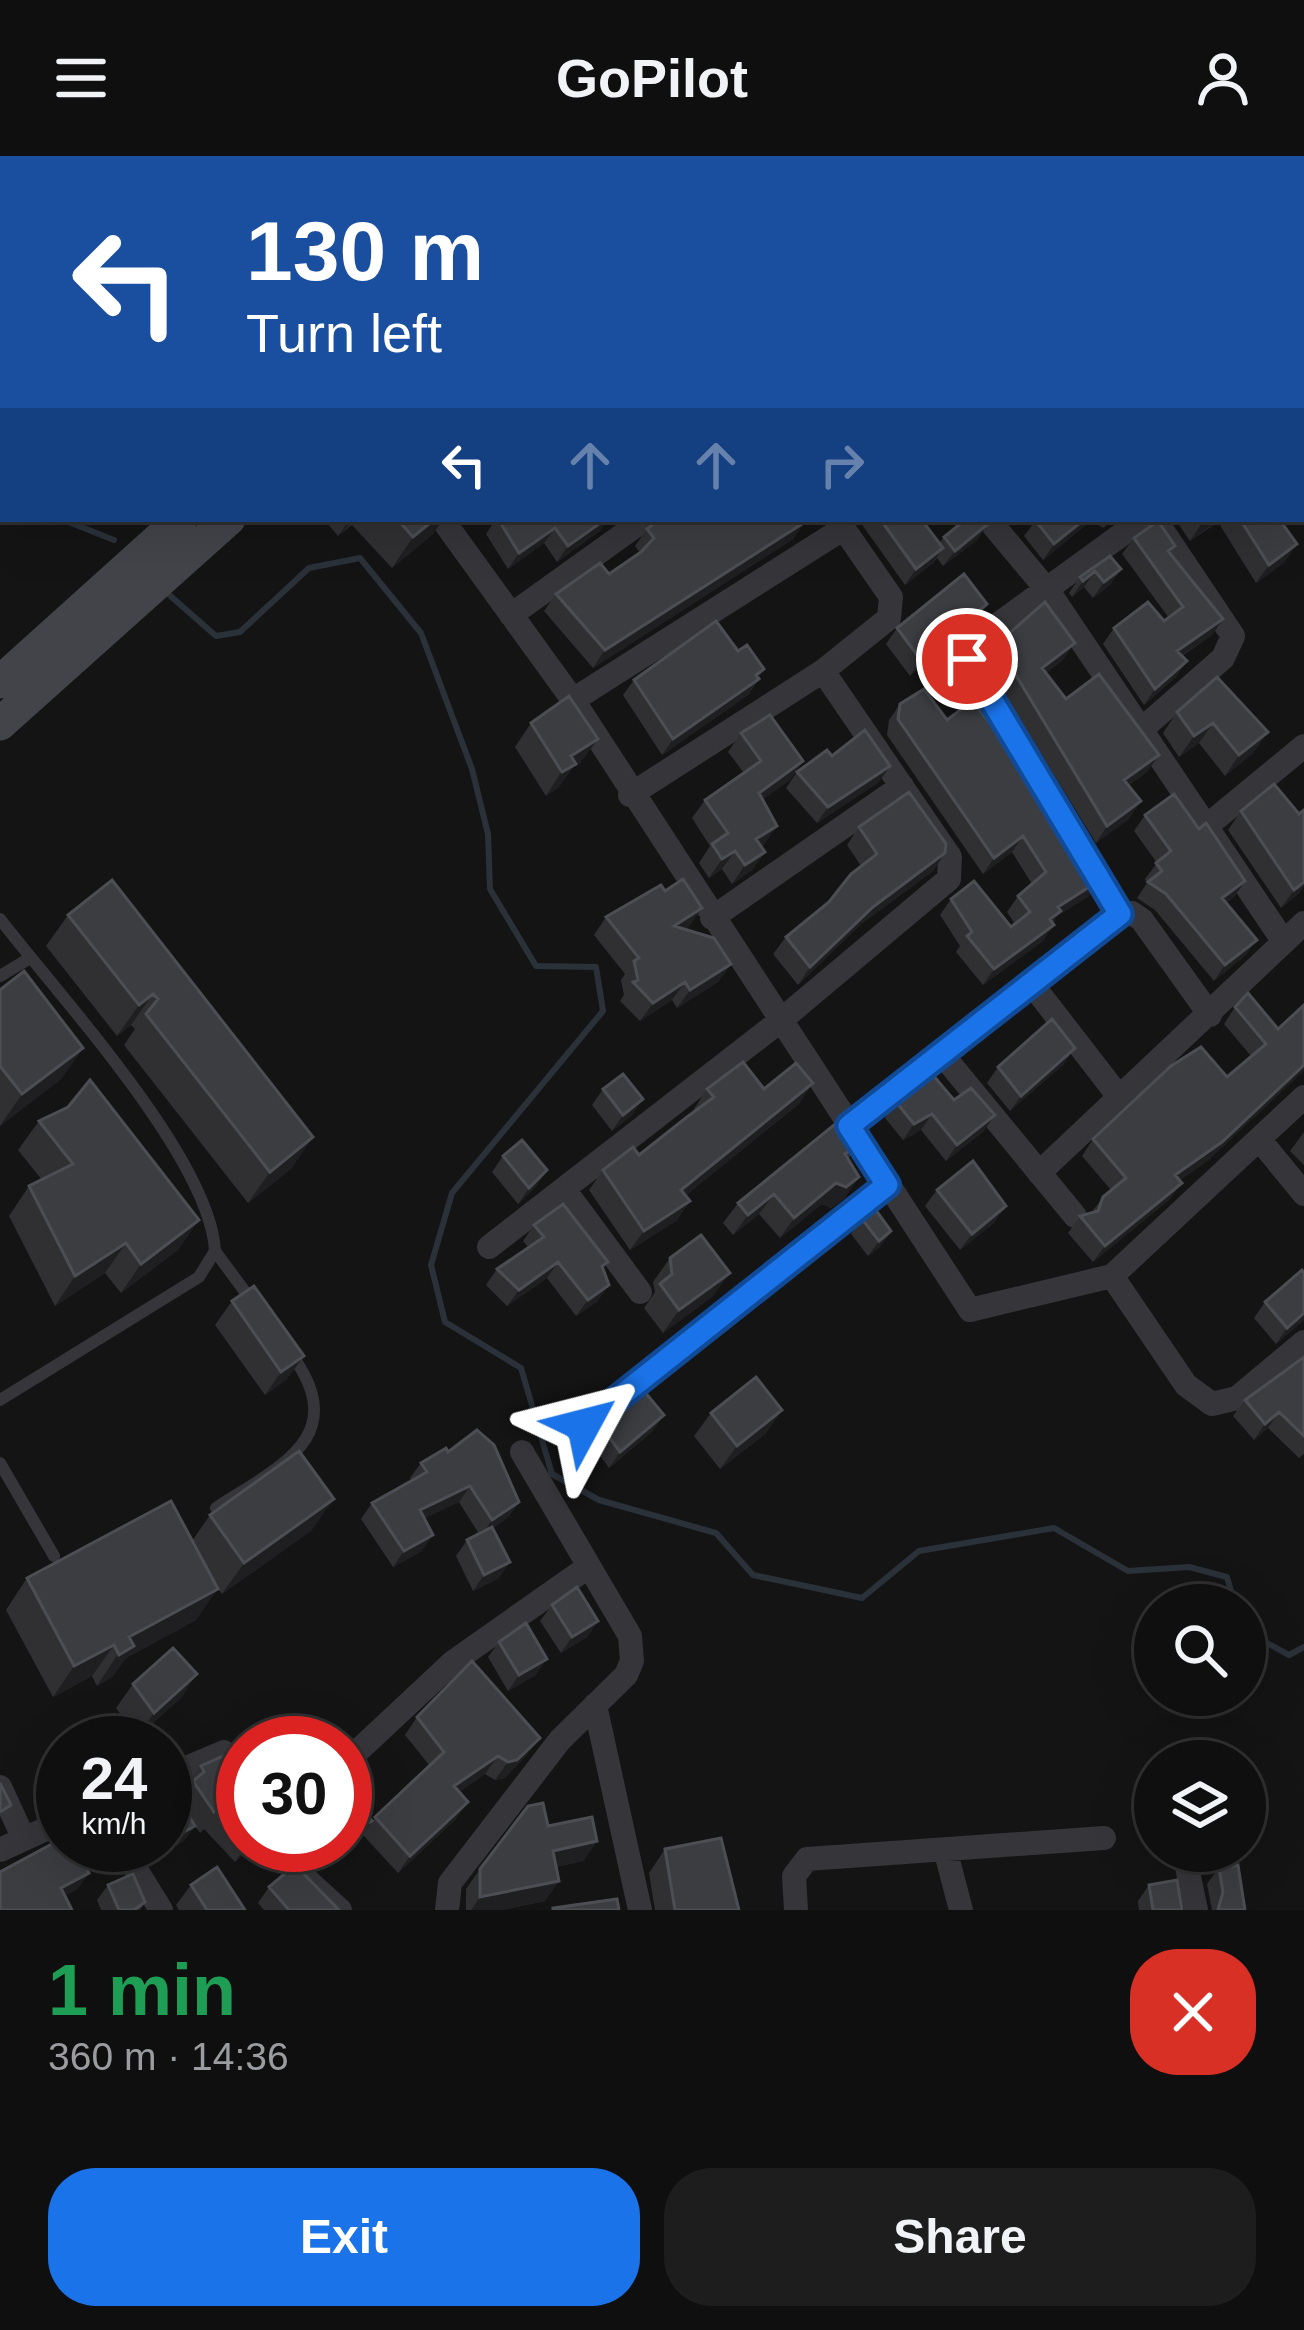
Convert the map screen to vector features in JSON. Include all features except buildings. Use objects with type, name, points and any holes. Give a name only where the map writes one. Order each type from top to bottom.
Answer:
[{"type":"main road","points":[[0,724],[153,565],[179,522]]},
{"type":"main road","points":[[0,682],[153,565],[225,522]]},
{"type":"street","points":[[444,522],[573,700],[630,795],[970,1310],[1112,1276],[1304,1097]]},
{"type":"street","points":[[990,522],[1048,591],[1284,942]]},
{"type":"street","points":[[1120,914],[968,666],[974,643],[1139,522]]},
{"type":"street","points":[[1142,729],[1223,658],[1233,636],[1157,522]]},
{"type":"street","points":[[511,615],[628,524]]},
{"type":"street","points":[[573,700],[840,524],[891,597],[893,608],[883,624],[823,671],[630,795]]},
{"type":"street","points":[[489,1246],[780,1021],[950,879],[950,856],[823,671]]},
{"type":"street","points":[[1208,825],[1304,746]]},
{"type":"street","points":[[712,918],[902,786]]},
{"type":"street","points":[[849,1126],[1120,914],[1132,913],[1142,920],[1210,1015]]},
{"type":"street","points":[[1039,1173],[1304,922]]},
{"type":"street","points":[[1031,983],[1120,1097]]},
{"type":"street","points":[[941,1053],[1075,1216]]},
{"type":"street","points":[[1259,1139],[1304,1194]]},
{"type":"street","points":[[584,1425],[887,1185]]},
{"type":"street","points":[[564,1189],[640,1292]]},
{"type":"street","points":[[1112,1276],[1186,1385],[1212,1404],[1237,1398],[1304,1342]]},
{"type":"street","points":[[447,1910],[450,1883],[560,1740],[626,1675],[633,1647],[522,1452]]},
{"type":"street","points":[[372,1738],[453,1662],[588,1567]]},
{"type":"street","points":[[596,1705],[631,1902]]},
{"type":"street","points":[[0,1787],[12,1844]]},
{"type":"street","points":[[796,1910],[794,1876],[807,1859],[1104,1838]]},
{"type":"street","points":[[945,1849],[961,1910]]},
{"type":"street","points":[[138,1872],[161,1910]]},
{"type":"street","points":[[298,1872],[340,1910]]},
{"type":"street","points":[[1188,1872],[1196,1910]]},
{"type":"lane","points":[[0,919],[189,1171],[210,1219],[215,1251],[267,1321]]},
{"type":"lane","points":[[0,976],[30,958]]},
{"type":"lane","points":[[0,1400],[199,1277],[215,1251]]},
{"type":"lane","points":[[216,1508],[290,1459],[312,1432],[312,1388],[280,1338]]},
{"type":"lane","points":[[0,1463],[54,1556]]},
{"type":"waterway","points":[[69,522],[114,540]]},
{"type":"waterway","points":[[167,593],[216,636],[240,632],[309,568],[360,558],[421,633],[472,769],[488,834],[490,889],[536,966],[596,967],[603,1011],[452,1193],[431,1265],[445,1322],[521,1368],[552,1474],[599,1500],[716,1533],[753,1575],[862,1598],[919,1551],[1054,1528],[1128,1571],[1189,1567],[1227,1577],[1229,1584]]},
{"type":"waterway","points":[[1266,1642],[1289,1655],[1304,1647]]},
{"type":"route","points":[[584,1425],[887,1185],[849,1126],[1120,914],[972,675],[967,659]]}]
